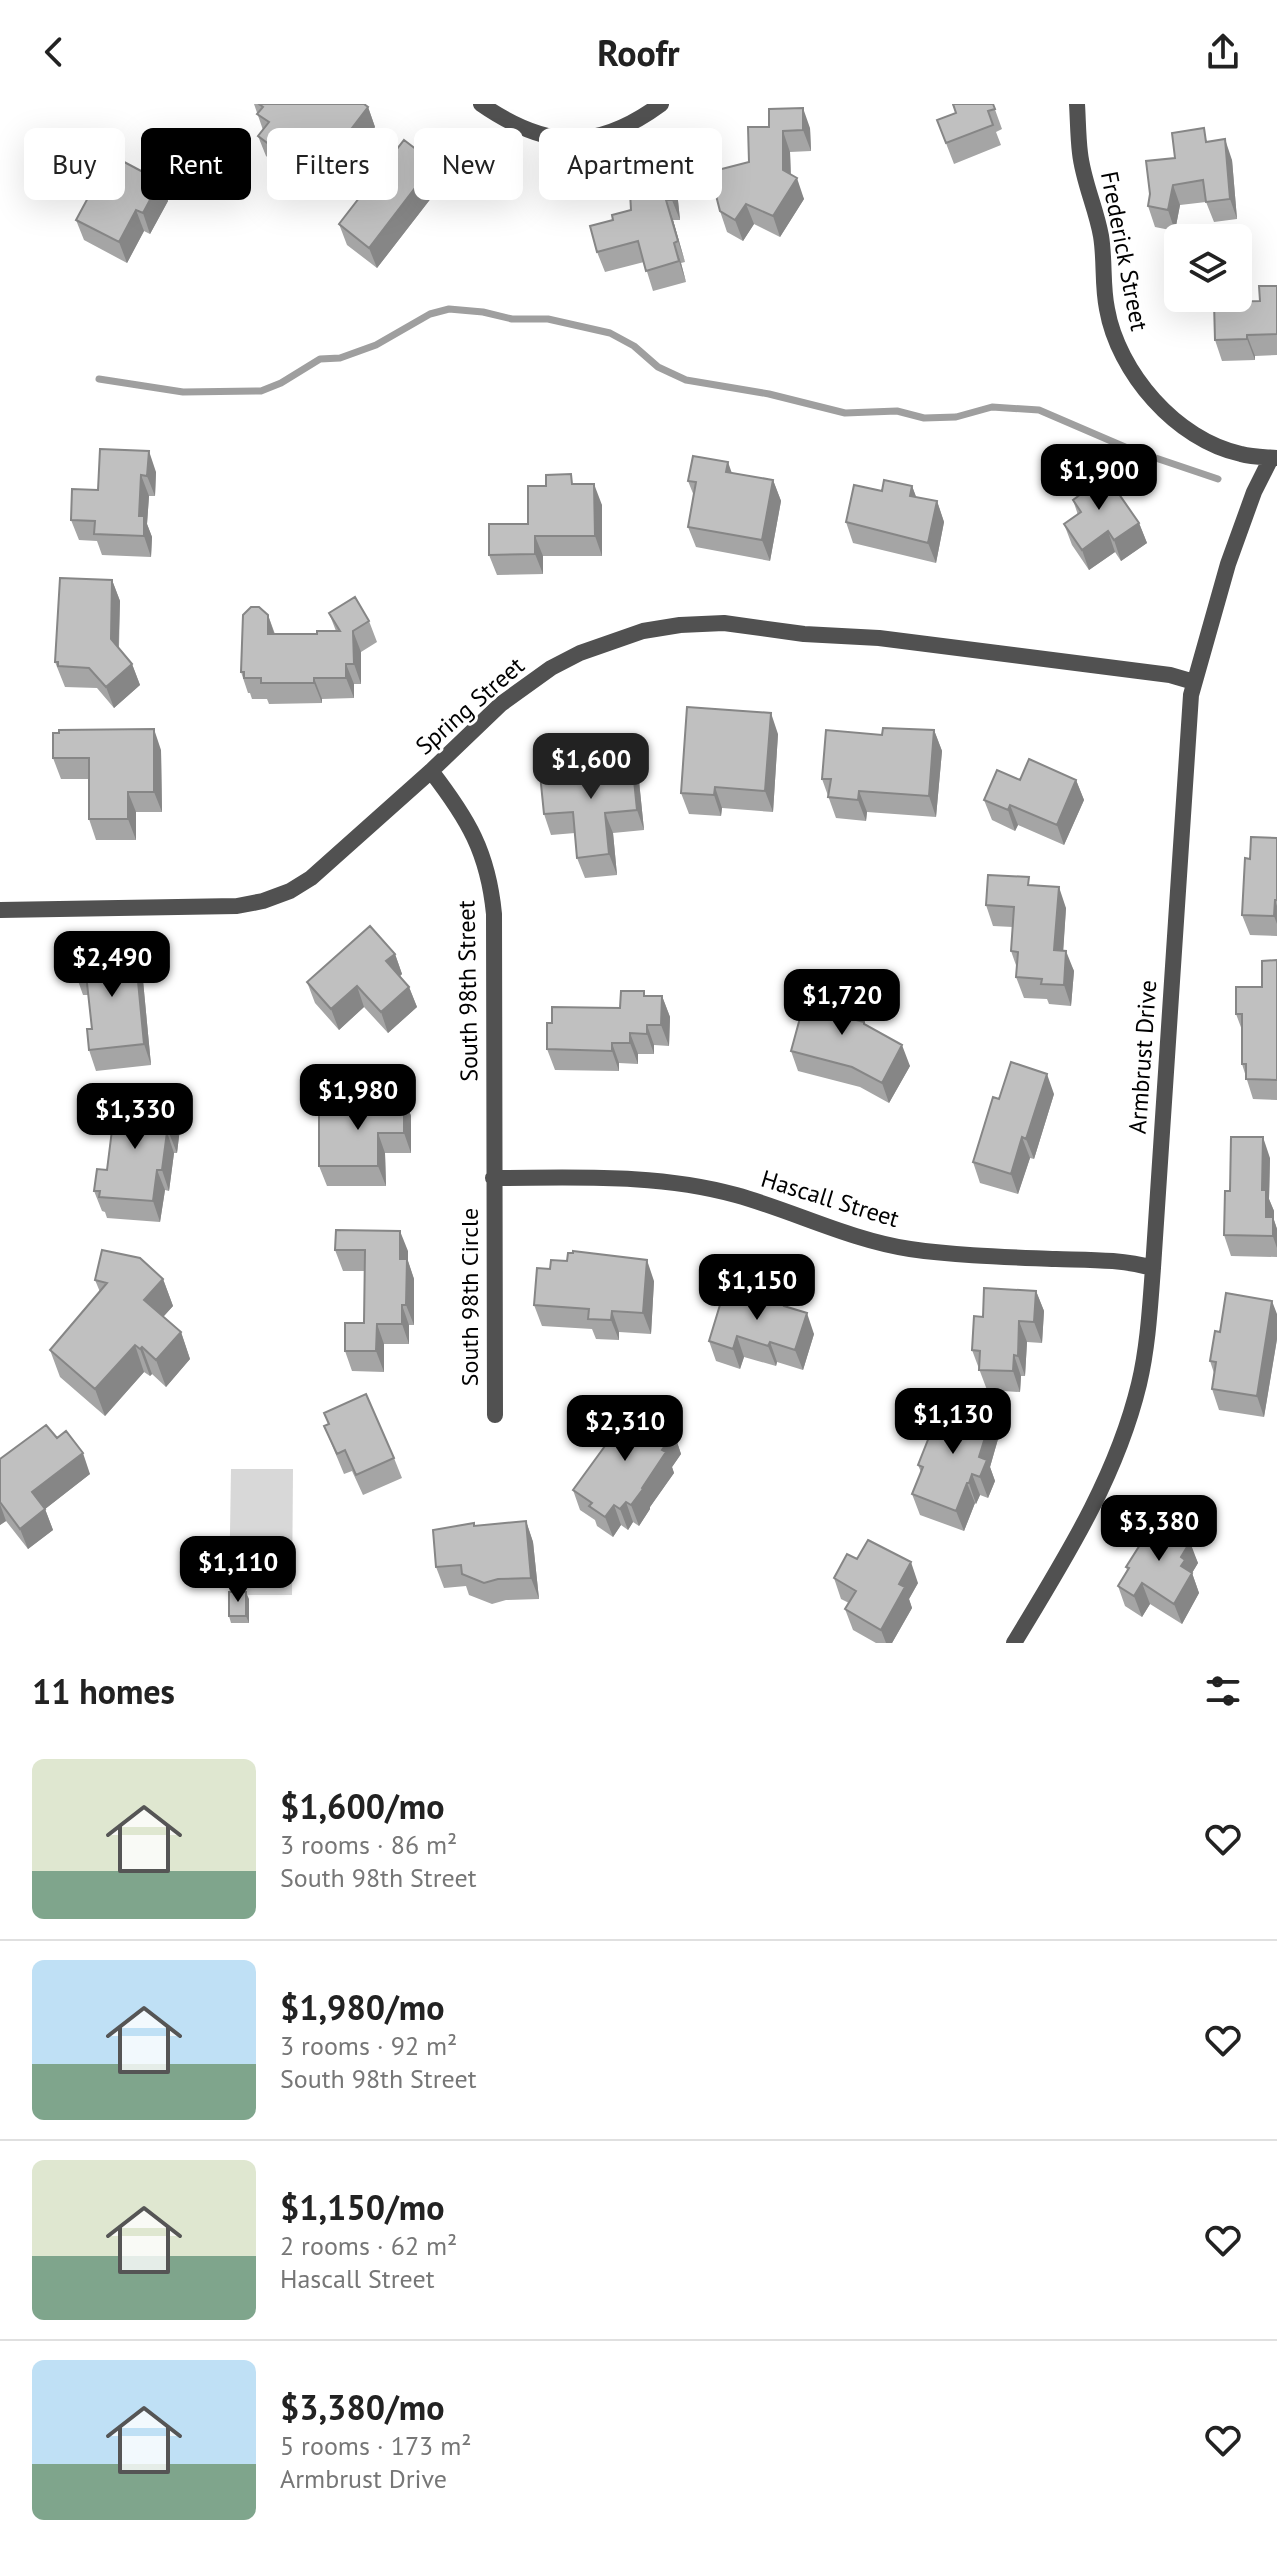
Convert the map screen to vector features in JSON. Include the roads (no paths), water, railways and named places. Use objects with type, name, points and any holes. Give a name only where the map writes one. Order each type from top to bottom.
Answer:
[{"type":"street","points":[[481,104],[531,133],[559,139],[593,138],[613,133],[637,122],[661,104]]},
{"type":"street","name":"Frederick Street","points":[[1077,104],[1080,153],[1097,214],[1107,310],[1119,349],[1152,399],[1189,430],[1239,454],[1274,458]]},
{"type":"street","name":"Armbrust Drive","points":[[1014,1643],[1105,1485],[1125,1434],[1140,1382],[1153,1268],[1191,695],[1228,564],[1254,492],[1274,458]]},
{"type":"street","name":"Spring Street","points":[[0,910],[215,908],[263,901],[290,891],[311,878],[501,704],[551,668],[611,640],[643,631],[724,623],[804,634],[879,638],[1170,675],[1194,682]]},
{"type":"street","name":"South 98th Street","points":[[431,771],[473,831],[492,890],[493,1178]]},
{"type":"street","name":"Hascall Street","points":[[493,1178],[629,1178],[674,1182],[736,1195],[851,1234],[908,1248],[970,1256],[1116,1260],[1153,1268]]},
{"type":"street","name":"South 98th Circle","points":[[493,1178],[495,1415]]},
{"type":"waterway","points":[[99,379],[183,392],[261,391],[281,383],[320,359],[340,358],[376,345],[430,314],[449,309],[483,312],[512,319],[548,319],[610,333],[634,346],[658,367],[686,380],[769,394],[845,413],[897,411],[924,418],[956,417],[992,407],[1039,410],[1132,450],[1218,479]]}]
